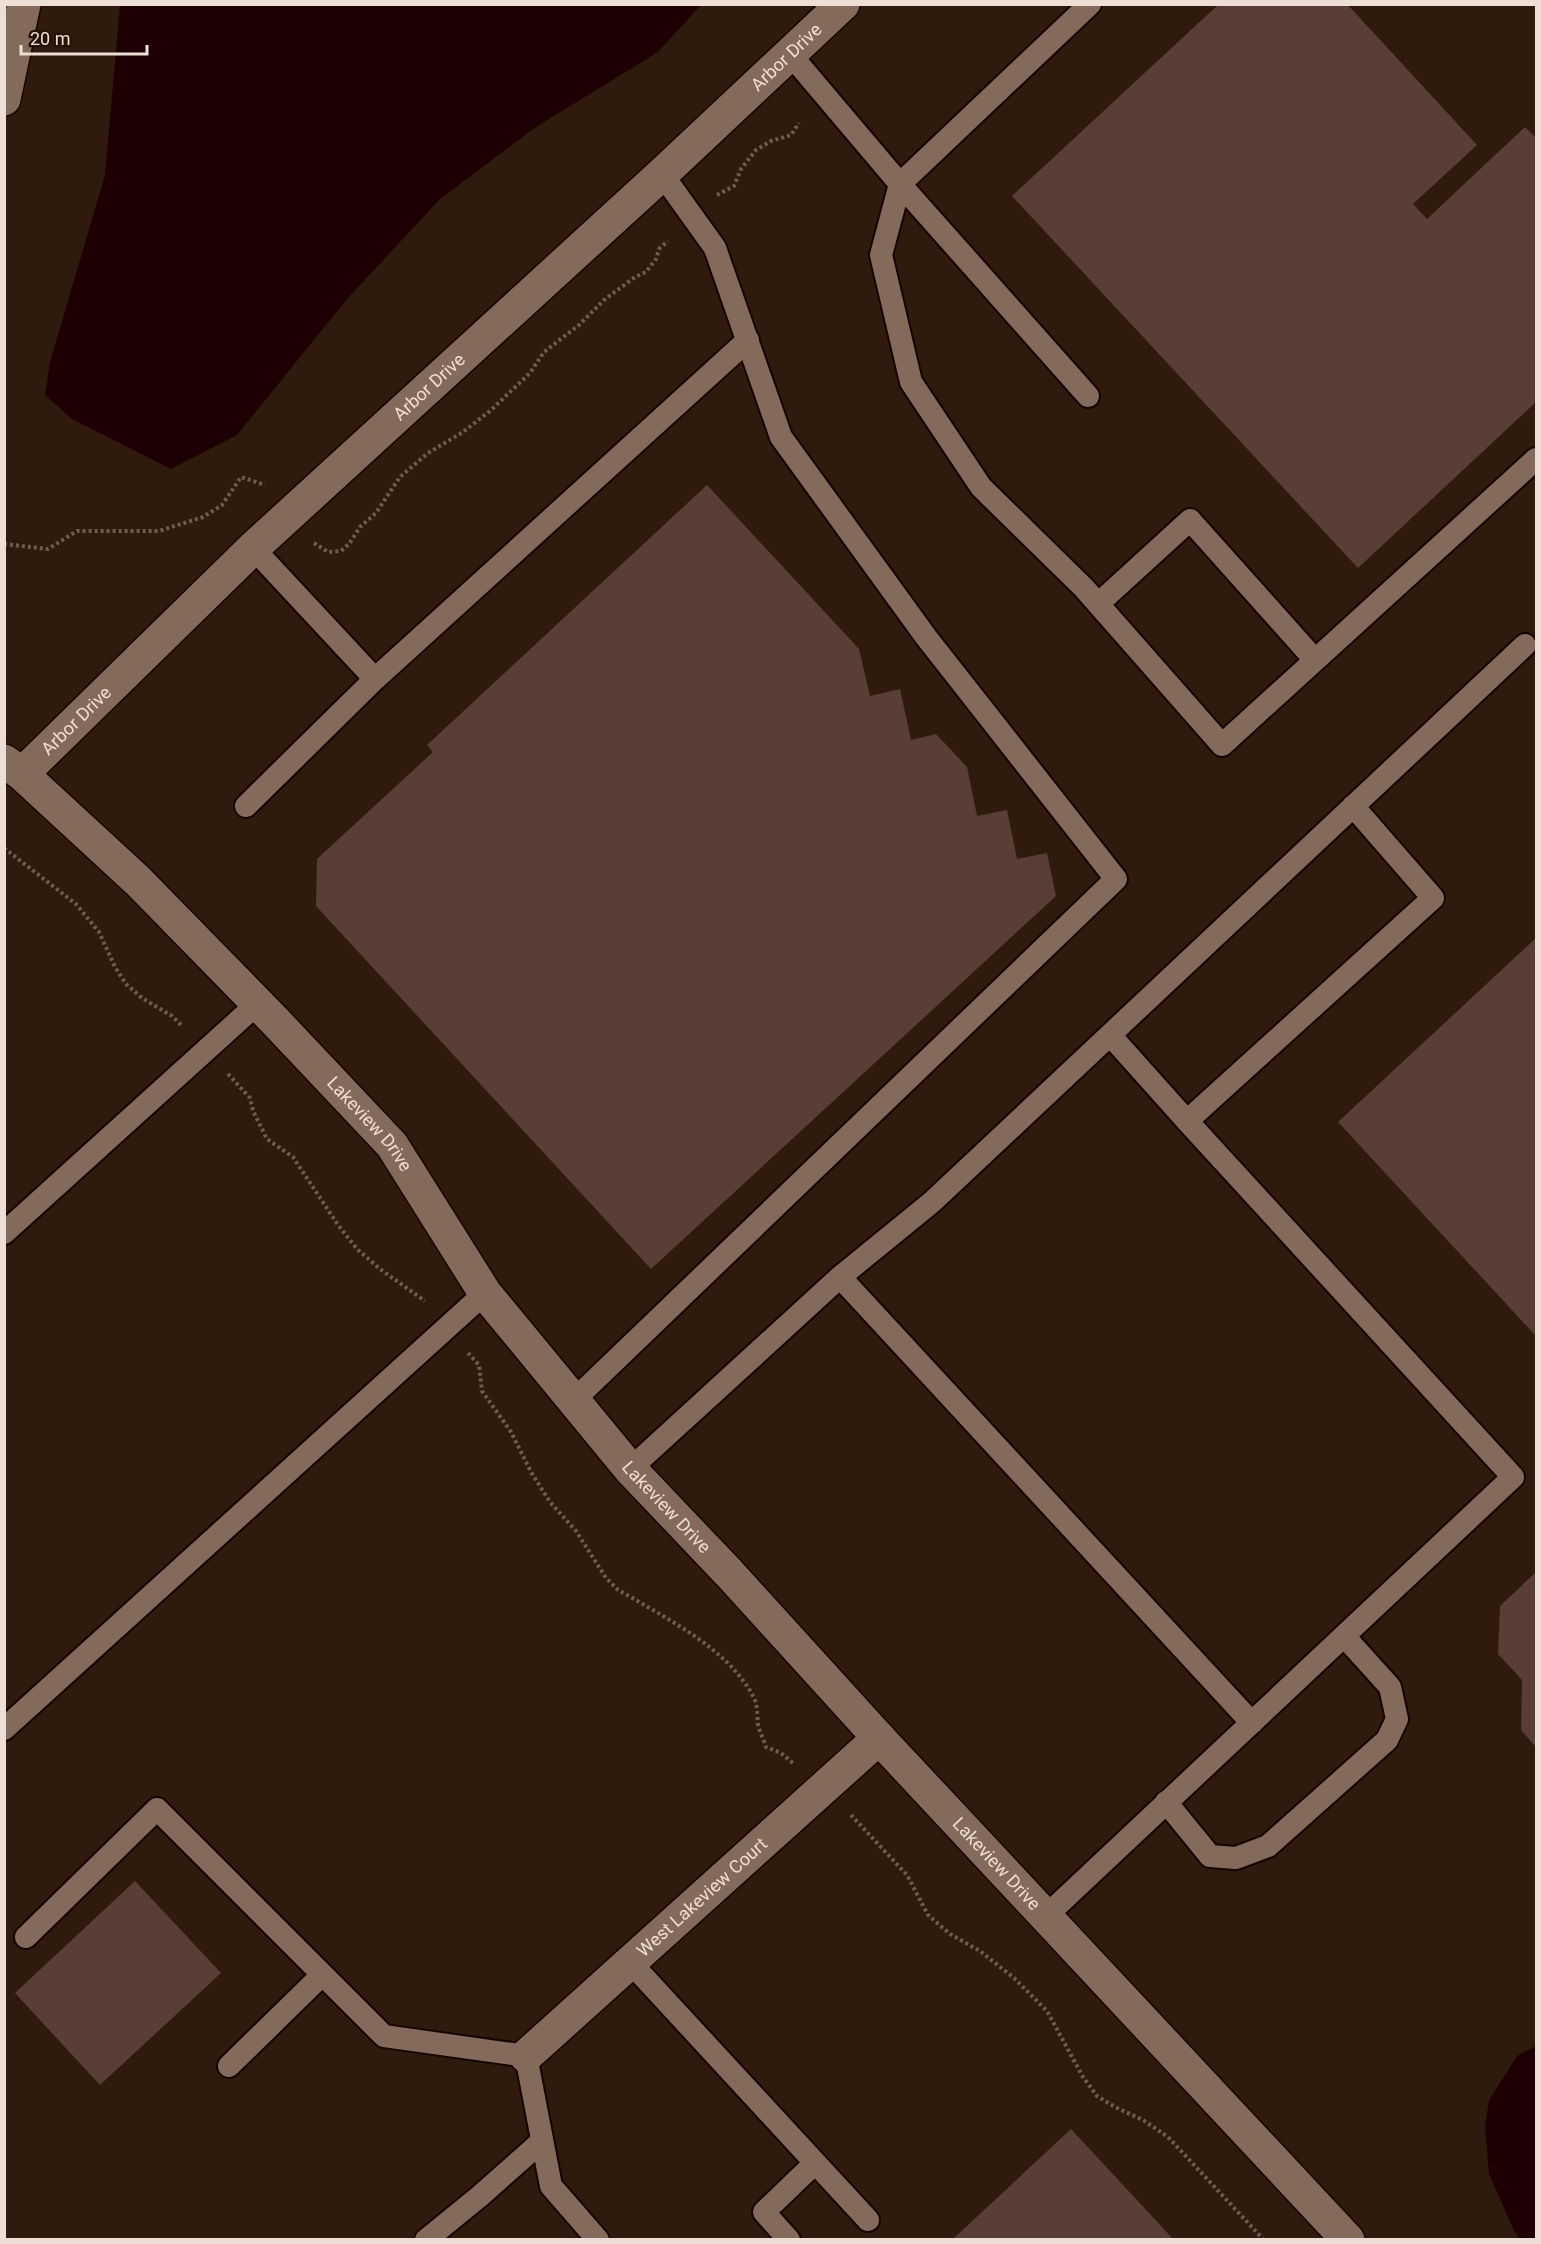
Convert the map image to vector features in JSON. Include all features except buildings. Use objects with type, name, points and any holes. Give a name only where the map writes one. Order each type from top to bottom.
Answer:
[{"type":"street","points":[[4,99],[24,4]]},
{"type":"street","name":"Arbor Drive","points":[[13,767],[662,174],[843,4]]},
{"type":"street","name":"Lakeview Drive","points":[[13,767],[138,881],[258,1003],[392,1145],[485,1293],[630,1469],[1348,2240]]},
{"type":"street","name":"West Lakeview Court","points":[[526,2056],[879,1738]]},
{"type":"lane","points":[[1090,4],[900,184],[881,255],[911,382],[981,487],[1098,604],[1222,745],[1536,459]]},
{"type":"lane","points":[[790,54],[900,184],[1088,396]]},
{"type":"lane","points":[[573,1401],[1116,879],[926,637],[782,437],[715,248],[662,174]]},
{"type":"lane","points":[[246,806],[375,679],[748,340]]},
{"type":"lane","points":[[1098,604],[1190,520],[1315,660]]},
{"type":"lane","points":[[253,548],[375,679]]},
{"type":"lane","points":[[630,1469],[840,1277],[932,1202],[1525,645]]},
{"type":"lane","points":[[1187,1121],[1433,898],[1353,806]]},
{"type":"lane","points":[[4,1233],[258,1003]]},
{"type":"lane","points":[[1046,1916],[1513,1477],[1110,1035]]},
{"type":"lane","points":[[840,1277],[1252,1723]]},
{"type":"lane","points":[[4,1729],[485,1293]]},
{"type":"lane","points":[[1166,1802],[1210,1856],[1236,1858],[1268,1846],[1387,1740],[1397,1719],[1390,1687],[1344,1635]]},
{"type":"lane","points":[[26,1937],[158,1809],[384,2036],[526,2056],[551,2186],[598,2240]]},
{"type":"lane","points":[[630,1962],[868,2220]]},
{"type":"lane","points":[[229,2066],[322,1975]]},
{"type":"lane","points":[[426,2240],[451,2232],[480,2196],[542,2141]]},
{"type":"lane","points":[[789,2240],[764,2212],[815,2163]]},
{"type":"path","points":[[711,201],[734,186],[741,169],[756,150],[771,141],[791,135],[799,123]]},
{"type":"path","points":[[317,547],[328,552],[341,551],[349,544],[360,527],[376,513],[400,477],[428,453],[464,432],[490,411],[531,374],[544,352],[579,325],[603,300],[635,277],[646,272],[656,259],[659,249],[676,233]]},
{"type":"path","points":[[4,544],[48,549],[77,531],[159,531],[203,517],[222,505],[242,477],[263,483]]},
{"type":"path","points":[[4,848],[75,904],[99,932],[115,967],[126,984],[142,998],[172,1016],[188,1032]]},
{"type":"path","points":[[227,1073],[250,1098],[253,1111],[267,1138],[293,1157],[338,1225],[357,1249],[394,1280],[423,1297],[430,1306]]},
{"type":"path","points":[[465,1348],[478,1365],[482,1392],[511,1432],[531,1472],[550,1502],[582,1540],[606,1578],[617,1588],[699,1640],[744,1679],[756,1701],[759,1728],[766,1747],[781,1753],[863,1825],[907,1875],[928,1915],[950,1934],[980,1951],[1014,1978],[1047,2011],[1083,2077],[1097,2096],[1115,2108],[1143,2120],[1168,2137],[1264,2240]]},
{"type":"shaded area","points":[[120,4],[701,5],[658,52],[536,127],[439,200],[347,299],[237,435],[171,469],[72,419],[45,395],[50,362],[105,175]]},
{"type":"shaded area","points":[[1536,2046],[1536,2239],[1520,2239],[1514,2231],[1489,2174],[1485,2127],[1489,2100],[1517,2056]]}]
